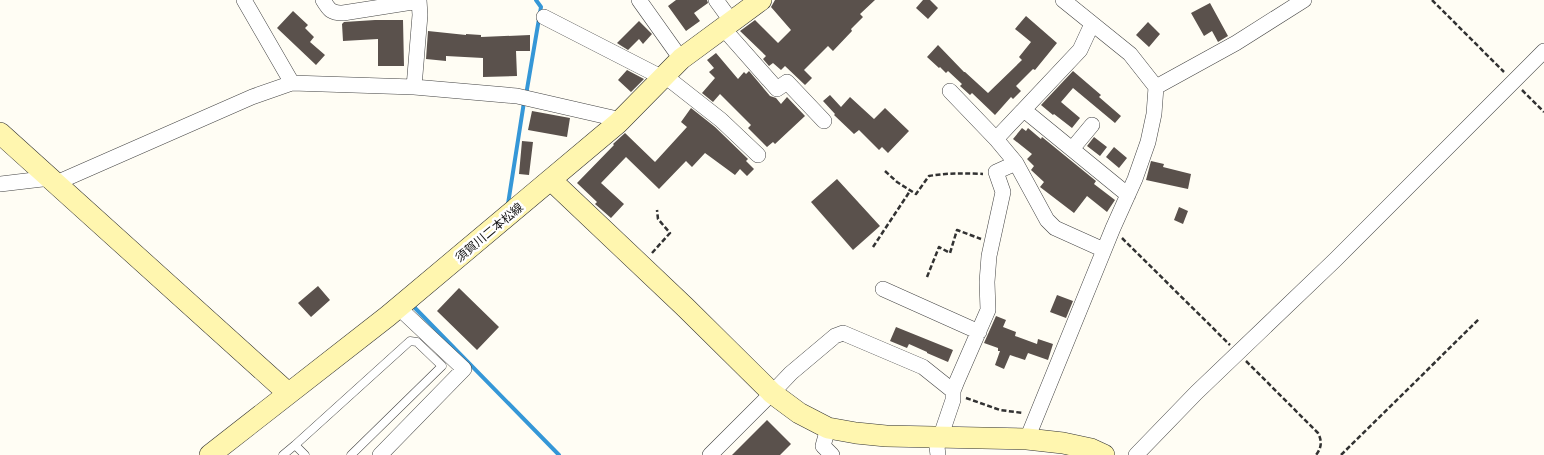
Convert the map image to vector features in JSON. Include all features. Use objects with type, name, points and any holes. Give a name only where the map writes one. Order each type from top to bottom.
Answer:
[{"type":"street","points":[[244,0],[292,83]]},
{"type":"street","points":[[323,0],[329,9],[335,13],[343,13],[419,0],[420,15],[414,87]]},
{"type":"street","points":[[639,0],[681,59]]},
{"type":"street","points":[[716,0],[727,25],[777,88],[788,82],[824,122]]},
{"type":"street","name":"須賀川二本松線","points":[[210,455],[398,307],[618,123],[681,59],[761,0]]},
{"type":"street","points":[[1027,439],[1128,194],[1148,142],[1154,114],[1156,87],[1130,54],[1063,0]]},
{"type":"street","points":[[1156,87],[1236,43],[1280,7],[1304,0]]},
{"type":"street","points":[[544,17],[664,77],[722,120],[758,155]]},
{"type":"street","points":[[996,139],[1080,50],[1092,24]]},
{"type":"street","points":[[1136,455],[1196,393],[1239,354],[1335,260],[1544,51]]},
{"type":"street","points":[[0,194],[6,183],[54,181],[252,97],[292,83],[414,87],[525,97],[613,118],[618,123]]},
{"type":"street","points":[[950,91],[1016,163],[1047,220],[1055,228],[1104,250]]},
{"type":"street","points":[[1024,110],[1128,194]]},
{"type":"street","points":[[1072,149],[1092,125]]},
{"type":"street","points":[[0,133],[288,393]]},
{"type":"street","points":[[939,446],[953,400],[953,391],[988,310],[987,282],[989,256],[1004,192],[996,172],[1016,163]]},
{"type":"street","points":[[551,180],[772,393],[800,413],[828,428],[939,446],[1027,439],[1063,443],[1104,455]]},
{"type":"street","points":[[883,289],[979,332]]},
{"type":"street","points":[[380,455],[464,369],[398,307]]},
{"type":"street","points":[[710,455],[772,393],[790,372],[835,336],[843,333],[924,367],[953,391]]},
{"type":"street","points":[[828,428],[823,446],[832,455]]},
{"type":"lane","points":[[283,455],[410,341],[417,342],[442,366],[351,455]]},
{"type":"lane","points":[[295,445],[305,455]]},
{"type":"path","points":[[1432,0],[1544,112]]},
{"type":"path","points":[[886,171],[897,182],[916,194],[929,176],[944,173],[983,174],[996,172]]},
{"type":"path","points":[[873,247],[910,191]]},
{"type":"path","points":[[640,265],[670,233],[658,220],[657,210]]},
{"type":"path","points":[[1113,228],[1318,433],[1322,441],[1320,450],[1316,455]]},
{"type":"path","points":[[927,276],[939,247],[950,253],[957,230],[992,244]]},
{"type":"path","points":[[1340,455],[1479,319]]},
{"type":"path","points":[[953,391],[983,405],[1000,410],[1037,415]]},
{"type":"building","points":[[676,0],[707,0],[708,3],[694,13],[700,21],[686,31],[668,6]]},
{"type":"building","points":[[775,0],[875,0],[860,14],[863,17],[833,51],[828,46],[804,70],[812,78],[805,85],[785,66],[781,70],[773,63],[769,66],[763,59],[766,56],[740,31],[755,20],[778,43],[791,30],[771,7]]},
{"type":"building","points":[[923,0],[930,0],[938,8],[928,19],[916,8]]},
{"type":"building","points":[[1210,3],[1228,36],[1218,42],[1212,31],[1204,36],[1191,13]]},
{"type":"building","points":[[293,11],[308,25],[305,28],[314,37],[310,42],[325,55],[316,65],[277,28]]},
{"type":"building","points":[[1026,16],[1057,43],[1035,70],[1033,69],[1016,86],[1021,91],[1013,99],[1011,97],[995,115],[972,93],[970,95],[960,86],[962,84],[948,71],[946,73],[927,57],[938,45],[988,93],[1022,60],[1019,57],[1031,42],[1015,29]]},
{"type":"building","points":[[403,20],[404,66],[378,66],[378,39],[343,41],[342,24],[344,22]]},
{"type":"building","points":[[639,21],[652,34],[643,44],[639,39],[628,50],[617,43]]},
{"type":"building","points":[[1148,22],[1160,34],[1149,47],[1136,35]]},
{"type":"building","points":[[428,31],[481,35],[481,37],[530,35],[530,51],[516,51],[517,76],[483,77],[483,58],[446,56],[446,61],[426,59]]},
{"type":"building","points":[[716,53],[738,79],[744,72],[746,74],[749,71],[770,96],[776,98],[781,104],[787,97],[805,116],[775,144],[773,142],[767,147],[748,128],[751,125],[720,94],[713,102],[702,93],[715,78],[709,72],[714,68],[707,60]]},
{"type":"building","points":[[627,70],[644,79],[631,92],[618,80]]},
{"type":"building","points":[[1073,71],[1101,95],[1099,97],[1121,116],[1115,123],[1073,88],[1061,102],[1080,118],[1072,128],[1041,105]]},
{"type":"building","points":[[830,95],[841,107],[850,97],[874,119],[885,108],[909,131],[888,153],[882,147],[879,150],[859,130],[854,134],[834,115],[823,101]]},
{"type":"building","points":[[691,108],[715,127],[748,159],[746,161],[754,169],[747,176],[740,169],[735,175],[705,153],[692,167],[686,161],[659,189],[626,157],[601,183],[624,204],[611,218],[595,204],[597,202],[577,183],[625,133],[655,162],[687,127],[681,122]]},
{"type":"building","points":[[532,111],[570,118],[567,137],[528,130]]},
{"type":"building","points":[[1022,128],[1026,131],[1028,128],[1041,139],[1042,137],[1096,181],[1094,184],[1115,200],[1107,212],[1087,196],[1074,213],[1040,187],[1044,182],[1031,170],[1034,166],[1027,159],[1032,154],[1013,139]]},
{"type":"building","points":[[1094,137],[1107,147],[1100,156],[1087,146]]},
{"type":"building","points":[[522,141],[533,142],[529,175],[519,174]]},
{"type":"building","points":[[1114,147],[1127,158],[1119,168],[1106,157]]},
{"type":"building","points":[[1151,161],[1164,164],[1163,167],[1191,174],[1188,189],[1146,180]]},
{"type":"building","points":[[837,179],[880,226],[853,250],[811,202]]},
{"type":"building","points":[[1179,207],[1188,211],[1183,224],[1174,220]]},
{"type":"building","points":[[318,286],[330,300],[311,317],[298,303]]},
{"type":"building","points":[[459,288],[499,327],[477,350],[437,311]]},
{"type":"building","points":[[1057,295],[1073,301],[1066,318],[1050,312]]},
{"type":"building","points":[[996,316],[1006,320],[1003,327],[1016,332],[1015,336],[1037,344],[1038,339],[1053,344],[1048,360],[1028,353],[1025,360],[1010,355],[1004,369],[995,365],[1000,351],[998,351],[998,348],[984,343]]},
{"type":"building","points":[[896,327],[953,350],[948,362],[909,344],[907,348],[890,341]]},
{"type":"building","points":[[767,420],[791,444],[780,455],[732,455]]},
{"type":"waterway","points":[[526,95],[541,7],[536,0]]},
{"type":"waterway","points":[[508,204],[524,102]]},
{"type":"waterway","points":[[416,304],[414,307],[559,455]]}]
